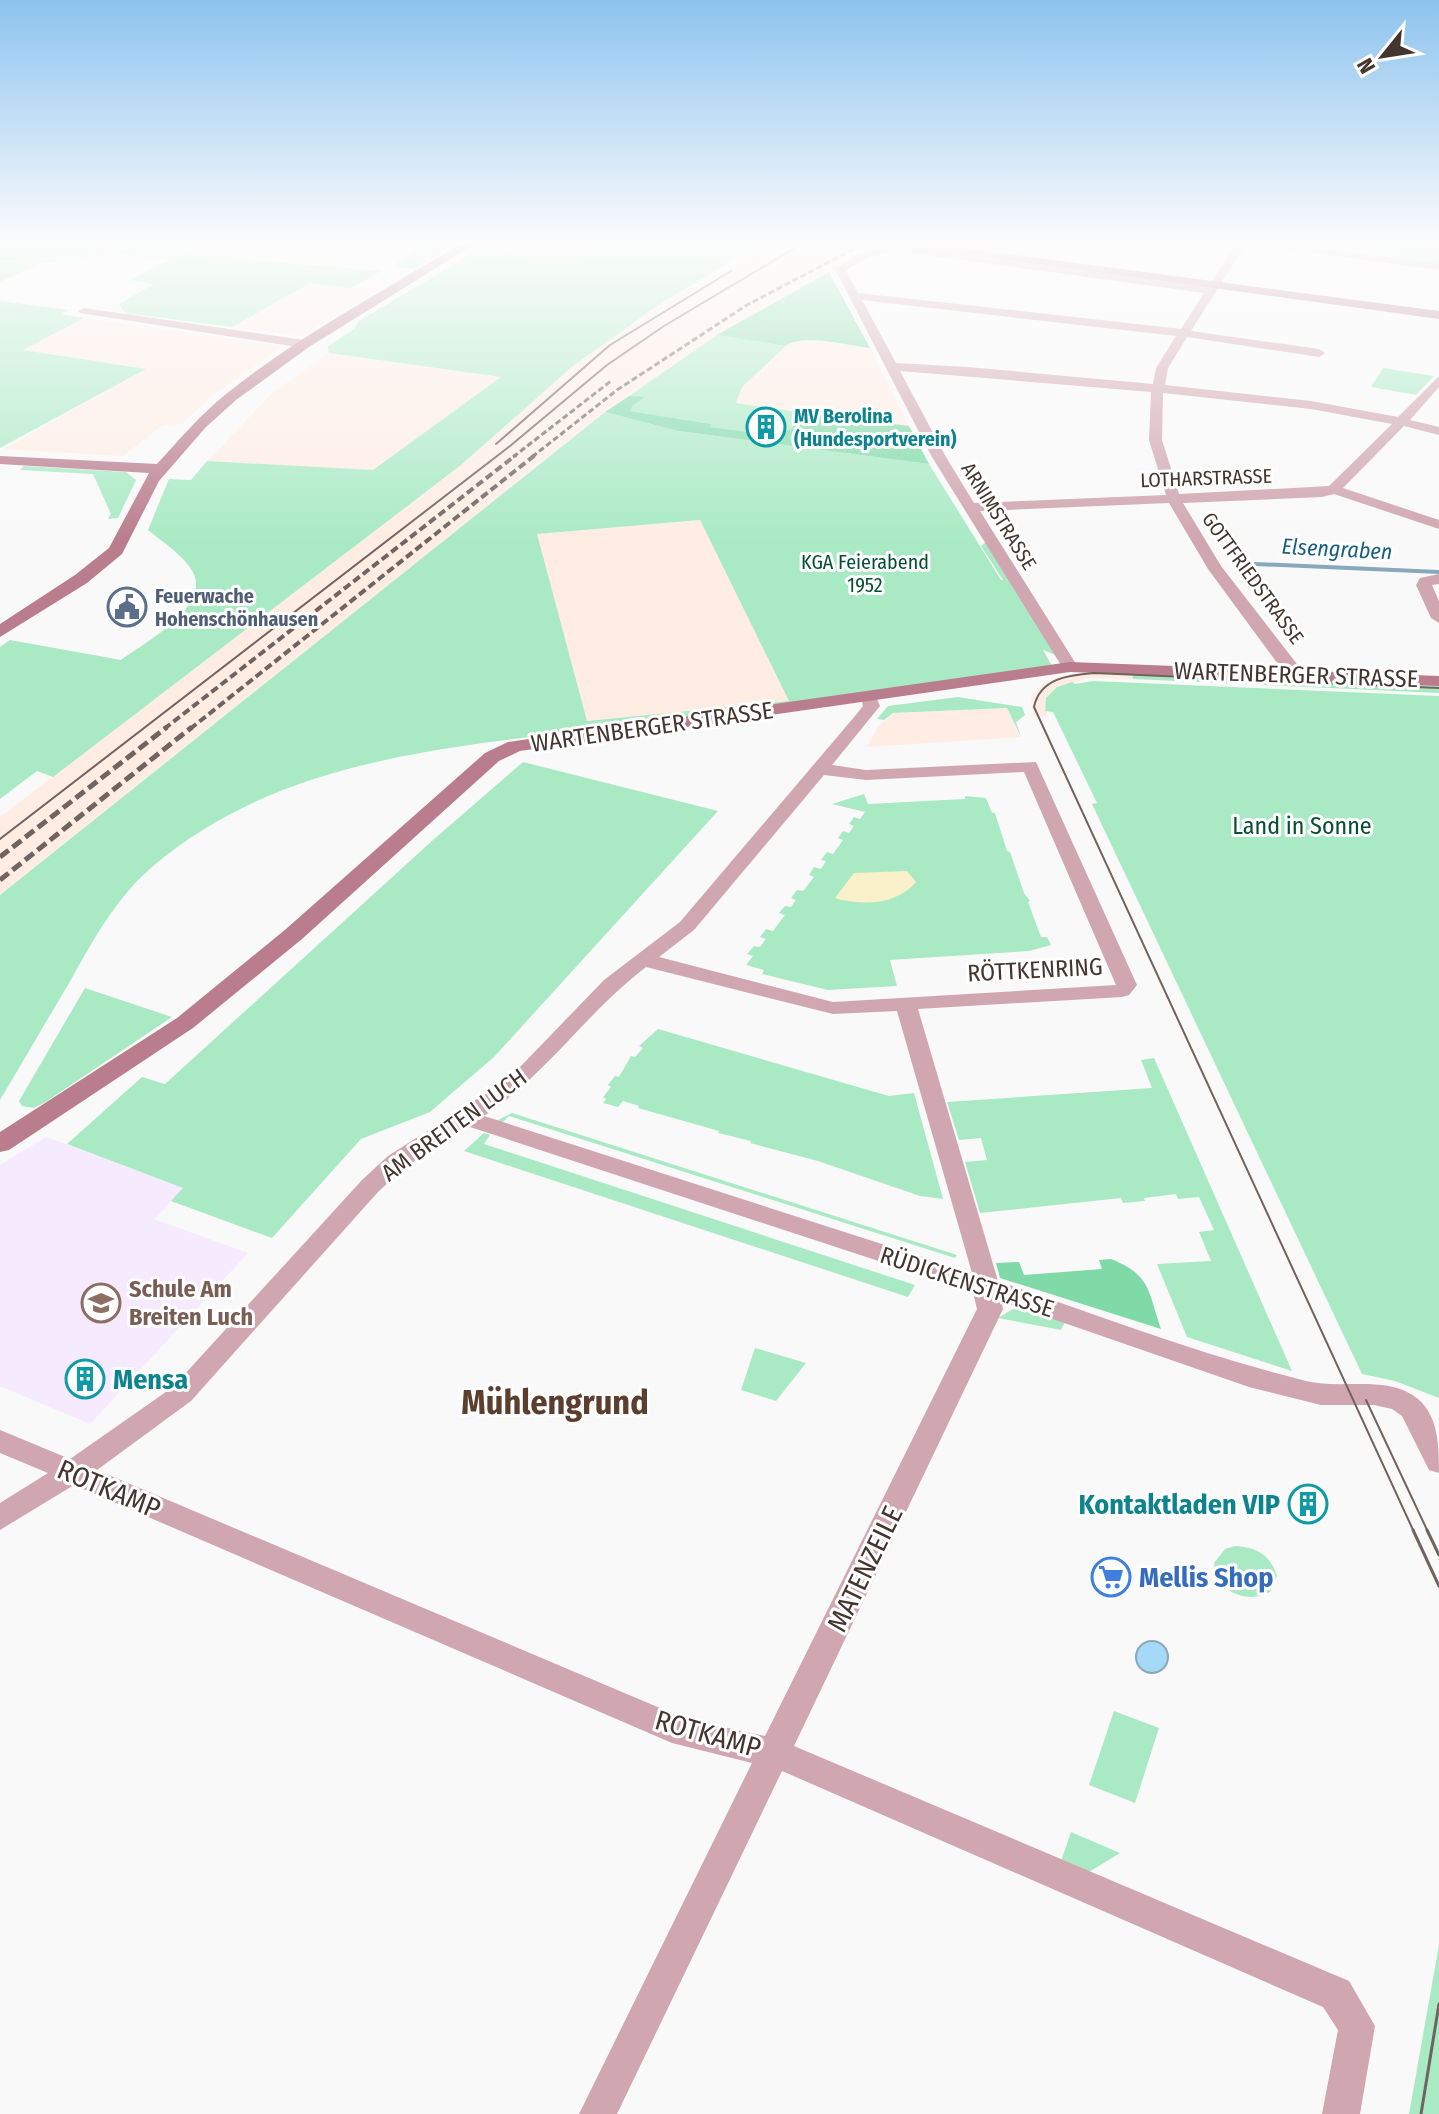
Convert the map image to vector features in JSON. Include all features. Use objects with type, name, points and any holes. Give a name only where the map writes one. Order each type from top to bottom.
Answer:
[{"type":"main road","points":[[0,632],[81,579],[116,551],[127,534],[149,482],[159,469],[221,405],[267,368],[304,344]]},
{"type":"main road","points":[[0,460],[159,469]]},
{"type":"main road","name":"WARTENBERGER STRASSE","points":[[0,1144],[185,1023],[294,934],[501,752],[515,746],[1070,667],[1439,681]]},
{"type":"street","name":"ARNIMSTRASSE","points":[[880,344],[969,507],[1070,667]]},
{"type":"street","name":"GOTTFRIEDSTRASSE","points":[[1176,344],[1156,388],[1154,419],[1156,451],[1172,499],[1209,560],[1295,675]]},
{"type":"street","points":[[1255,344],[1319,353]]},
{"type":"street","points":[[892,367],[1156,388],[1326,408],[1402,421],[1439,431]]},
{"type":"street","points":[[1334,489],[1439,380]]},
{"type":"street","name":"LOTHARSTRASSE","points":[[969,507],[1322,493],[1334,489],[1439,525]]},
{"type":"street","points":[[1439,579],[1425,581],[1424,585],[1439,618]]},
{"type":"street","name":"AM BREITEN LUCH","points":[[0,1518],[71,1473],[182,1394],[370,1186],[396,1162],[530,1070],[611,984],[703,911],[871,707],[869,698]]},
{"type":"street","name":"RÖTTKENRING","points":[[644,960],[833,1008],[1122,991],[1127,985],[1030,766],[866,775],[821,769]]},
{"type":"street","name":"MATENZEILE","points":[[598,2114],[990,1309],[984,1286],[986,1277],[906,1004]]},
{"type":"street","name":"RÜDICKENSTRASSE","points":[[467,1116],[498,1130],[1302,1392],[1377,1395],[1399,1400],[1412,1409],[1439,1462]]},
{"type":"street","name":"ROTKAMP","points":[[0,1441],[683,1733],[775,1753],[1336,1994],[1357,2026],[1341,2114]]},
{"type":"shaded area","points":[[33,344],[264,344],[282,347],[212,396],[182,424],[163,425],[123,456],[4,449],[145,369],[21,350]]},
{"type":"shaded area","points":[[604,344],[704,344],[598,417],[0,895],[0,817],[461,465],[573,366]]},
{"type":"shaded area","points":[[789,344],[836,344],[870,348],[909,426],[736,403],[742,387]]},
{"type":"shaded area","points":[[329,353],[502,377],[373,470],[208,461],[272,393]]},
{"type":"shaded area","points":[[700,520],[790,702],[586,721],[536,534]]},
{"type":"shaded area","points":[[1085,672],[1132,672],[1133,679],[1089,678],[1057,687],[1045,709],[1048,716],[1033,717],[1031,698],[1043,684],[1057,677]]},
{"type":"shaded area","points":[[1007,708],[1020,737],[867,747],[878,727],[893,713]]},
{"type":"shaded area","name":"Schule Am Breiten Luch","points":[[46,1137],[184,1188],[154,1219],[248,1253],[90,1424],[0,1386],[0,1165]]},
{"type":"green space","points":[[0,344],[35,344],[23,350],[146,369],[0,448]]},
{"type":"green space","points":[[604,344],[573,366],[461,465],[53,777],[37,771],[0,799],[0,647],[10,640],[121,660],[172,623],[193,598],[196,585],[193,572],[179,555],[148,530],[169,479],[191,480],[207,461],[373,470],[501,377],[329,353],[328,346]]},
{"type":"green space","points":[[705,344],[771,344],[786,346],[742,387],[736,403],[798,412],[792,429],[772,435],[710,427],[710,424],[630,411],[629,396]]},
{"type":"green space","points":[[843,344],[868,344],[870,348]]},
{"type":"green space","points":[[1383,368],[1434,376],[1416,395],[1371,387]]},
{"type":"green space","points":[[629,396],[645,397],[630,411],[711,424],[710,427],[772,435],[792,429],[798,412],[909,426],[929,464],[678,431],[605,412]]},
{"type":"green space","name":"KGA Feierabend 1952","points":[[605,412],[678,431],[929,464],[1001,580],[1003,580],[981,546],[986,542],[1056,655],[1043,650],[1052,666],[448,748],[322,776],[262,799],[205,828],[139,879],[95,937],[0,1100],[0,895]],"holes":[[[700,520],[789,701],[587,721],[537,534]]]},
{"type":"green space","points":[[24,466],[126,472],[136,480],[118,518],[108,519],[111,514],[93,474],[20,470]]},
{"type":"green space","points":[[1132,672],[1439,685],[1439,693],[1133,679]]},
{"type":"green space","name":"Land in Sonne","points":[[1072,682],[1439,696],[1439,1398],[1395,1381],[1362,1374],[1092,804],[1097,803],[1053,712],[1045,711],[1046,698],[1057,687]]},
{"type":"green space","points":[[958,697],[1022,707],[1025,715],[1016,722],[1021,737],[1007,708],[893,713],[884,720],[877,719],[888,706]]},
{"type":"green space","points":[[523,762],[718,811],[494,1057],[430,1112],[361,1139],[272,1238],[171,1201],[183,1188],[67,1144],[142,1077],[165,1084]]},
{"type":"green space","points":[[864,794],[868,804],[965,799],[965,796],[986,798],[1030,901],[1041,937],[1047,937],[1051,945],[1029,951],[890,960],[897,986],[828,990],[762,974],[764,970],[746,965],[753,956],[747,954],[754,946],[760,947],[766,939],[760,937],[766,929],[773,931],[785,915],[779,913],[785,906],[791,907],[796,900],[791,898],[797,890],[803,891],[814,877],[809,875],[814,867],[821,869],[826,861],[821,860],[827,852],[833,854],[843,840],[838,838],[843,831],[849,833],[854,826],[849,824],[854,817],[860,819],[865,812],[832,804]]},
{"type":"green space","points":[[85,988],[172,1017],[44,1103],[34,1108],[22,1106],[19,1101]]},
{"type":"green space","points":[[658,1029],[889,1096],[914,1093],[943,1199],[920,1196],[623,1101],[618,1107],[603,1103],[606,1099],[603,1097],[611,1087],[608,1085],[615,1076],[619,1077],[631,1056],[635,1057],[643,1048],[639,1046]]},
{"type":"green space","points":[[1154,1058],[1292,1371],[1187,1337],[1157,1264],[1211,1261],[1199,1232],[1214,1230],[1199,1197],[1178,1199],[1176,1194],[1123,1203],[1121,1198],[980,1213],[965,1162],[987,1160],[981,1138],[959,1140],[947,1102],[1152,1088],[1141,1060]]},
{"type":"green space","points":[[512,1113],[957,1255],[955,1258],[509,1116],[501,1124],[494,1122]]},
{"type":"green space","points":[[484,1133],[490,1135],[484,1144],[915,1285],[908,1297],[464,1151]]},
{"type":"green space","points":[[1111,1259],[1141,1278],[1150,1294],[1161,1329],[1000,1278],[996,1263],[1019,1262],[1024,1275],[1102,1269],[1099,1260]]},
{"type":"green space","points":[[1023,1308],[1065,1322],[1061,1330],[998,1318],[1013,1309]]},
{"type":"green space","points":[[755,1348],[806,1363],[776,1401],[741,1390]]},
{"type":"green space","points":[[1235,1546],[1256,1550],[1271,1563],[1277,1576],[1270,1592],[1261,1596],[1242,1596],[1226,1588],[1220,1581],[1214,1563],[1225,1549]]},
{"type":"green space","points":[[1114,1711],[1159,1728],[1135,1803],[1089,1785]]},
{"type":"green space","points":[[1071,1832],[1120,1853],[1089,1872],[1061,1861]]},
{"type":"green space","points":[[1439,1945],[1439,2114],[1409,2114]]},
{"type":"sand","points":[[907,871],[916,882],[908,890],[889,899],[867,903],[835,898],[854,873]]},
{"type":"water","points":[[1152,1641],[1163,1646],[1168,1657],[1163,1668],[1152,1673],[1141,1668],[1136,1657],[1141,1646]]},
{"type":"waterway","name":"Elsengraben","points":[[1233,563],[1439,572]]},
{"type":"tram line","points":[[496,444],[612,344]]},
{"type":"tram line","points":[[0,839],[638,344]]},
{"type":"tram line","points":[[1414,1532],[1034,707],[1037,697],[1049,684],[1066,677],[1094,673],[1439,688]]},
{"type":"tram line","points":[[1366,1400],[1428,1532]]},
{"type":"tram line","points":[[1413,1530],[1439,1586]]},
{"type":"tram line","points":[[1427,1530],[1439,1555]]},
{"type":"tram line","points":[[1421,2114],[1439,2004]]},
{"type":"railway","points":[[532,457],[617,390],[688,344]]},
{"type":"railway","points":[[513,457],[611,381]]},
{"type":"railway","points":[[164,729],[516,455]]},
{"type":"railway","points":[[190,729],[535,455]]},
{"type":"railway","points":[[0,857],[167,727]]},
{"type":"railway","points":[[0,880],[192,727]]},
{"type":"place","name":"MV Berolina (Hundesportverein)","points":[[766,427]]},
{"type":"place","name":"Feuerwache Hohenschönhausen","points":[[127,607]]},
{"type":"place","name":"Schule Am Breiten Luch","points":[[101,1303]]},
{"type":"place","name":"Mensa","points":[[85,1379]]},
{"type":"place","name":"Kontaktladen VIP","points":[[1308,1504]]},
{"type":"place","name":"Mellis Shop","points":[[1111,1577]]},
{"type":"district","name":"Mühlengrund","points":[[555,1402]]}]
